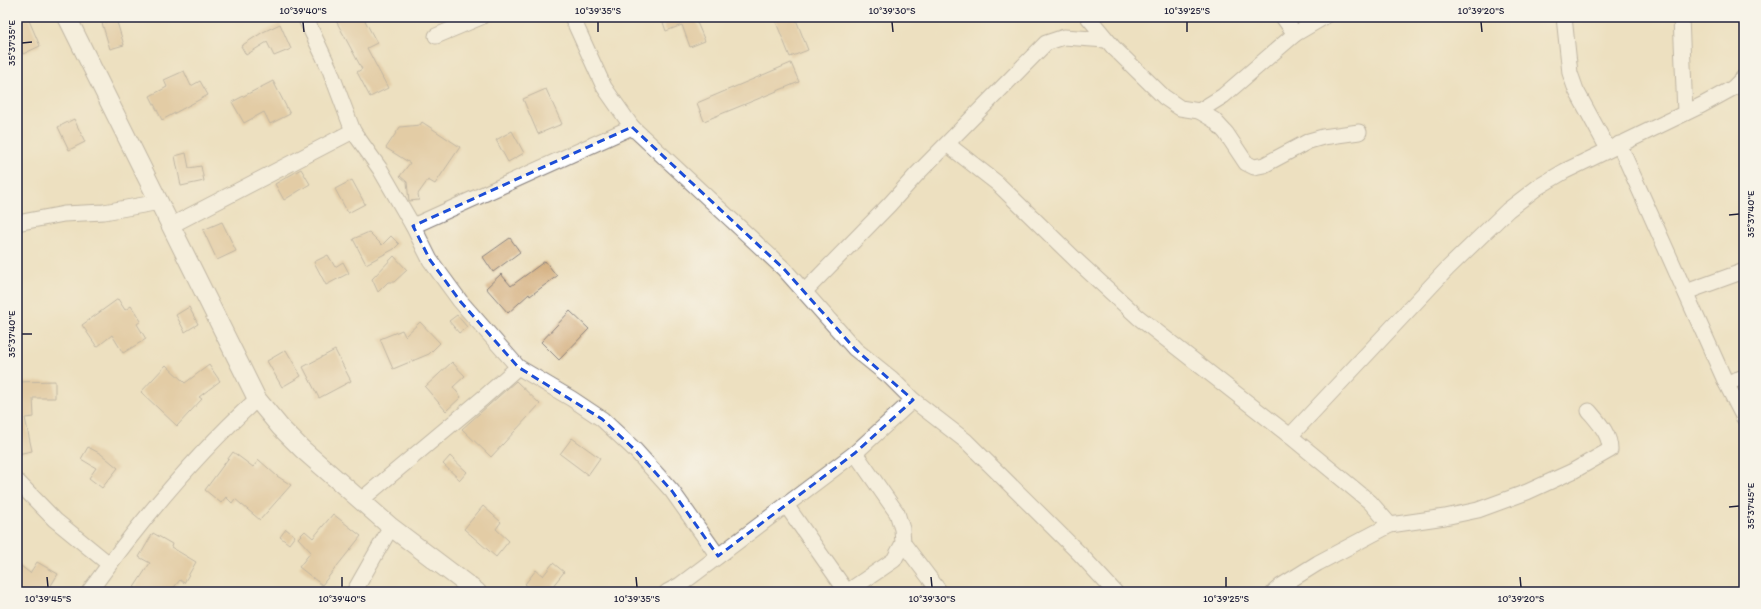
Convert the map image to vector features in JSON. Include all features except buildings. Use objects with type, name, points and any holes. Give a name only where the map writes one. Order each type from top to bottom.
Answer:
[{"type":"street","points":[[67,17],[257,399],[281,428],[302,449],[391,527],[477,592]]},
{"type":"street","points":[[305,17],[330,70],[353,131],[380,169],[413,226],[430,260],[460,300],[518,367],[572,399],[602,420],[635,450],[672,491],[718,556]]},
{"type":"street","points":[[436,36],[480,17]]},
{"type":"street","points":[[572,17],[604,86],[632,127],[774,260],[855,349],[891,378],[913,400],[966,441],[1080,554],[1115,592]]},
{"type":"street","points":[[1088,17],[1106,40],[1143,79],[1164,97],[1180,108],[1199,111],[1214,120],[1226,133],[1246,163],[1254,167],[1264,165],[1309,141],[1323,137],[1359,132]]},
{"type":"street","points":[[1283,17],[1295,34]]},
{"type":"street","points":[[1199,111],[1223,96],[1295,34],[1324,17]]},
{"type":"street","points":[[1564,17],[1570,73],[1576,90],[1613,147],[1686,292],[1726,383],[1744,418]]},
{"type":"street","points":[[1681,17],[1685,113]]},
{"type":"street","points":[[804,292],[1046,44],[1064,37],[1106,40]]},
{"type":"street","points":[[1290,436],[1446,269],[1508,210],[1552,179],[1613,147],[1685,113],[1733,88],[1743,81]]},
{"type":"street","points":[[413,226],[632,127]]},
{"type":"street","points":[[172,226],[353,131]]},
{"type":"street","points":[[947,144],[997,183],[1076,260],[1138,316],[1290,436],[1370,502],[1390,525]]},
{"type":"street","points":[[17,223],[64,214],[104,212],[160,202]]},
{"type":"street","points":[[1686,292],[1744,270]]},
{"type":"street","points":[[361,500],[518,367]]},
{"type":"street","points":[[1726,383],[1744,377]]},
{"type":"street","points":[[89,592],[109,564],[196,459],[222,430],[257,399]]},
{"type":"street","points":[[667,592],[680,585],[855,453],[913,400]]},
{"type":"street","points":[[1274,592],[1318,563],[1390,525],[1445,518],[1478,510],[1540,486],[1573,471],[1610,450],[1610,440],[1603,428],[1589,411]]},
{"type":"street","points":[[786,505],[847,592],[894,560],[903,543],[902,528],[897,513],[855,453]]},
{"type":"street","points":[[17,480],[55,520],[109,564]]},
{"type":"street","points":[[354,592],[391,527]]},
{"type":"street","points":[[903,543],[940,592]]},
{"type":"highlighted area","points":[[632,127],[784,269],[855,349],[913,400],[855,453],[718,556],[672,491],[635,450],[602,419],[518,367],[460,301],[430,260],[413,226]]}]
